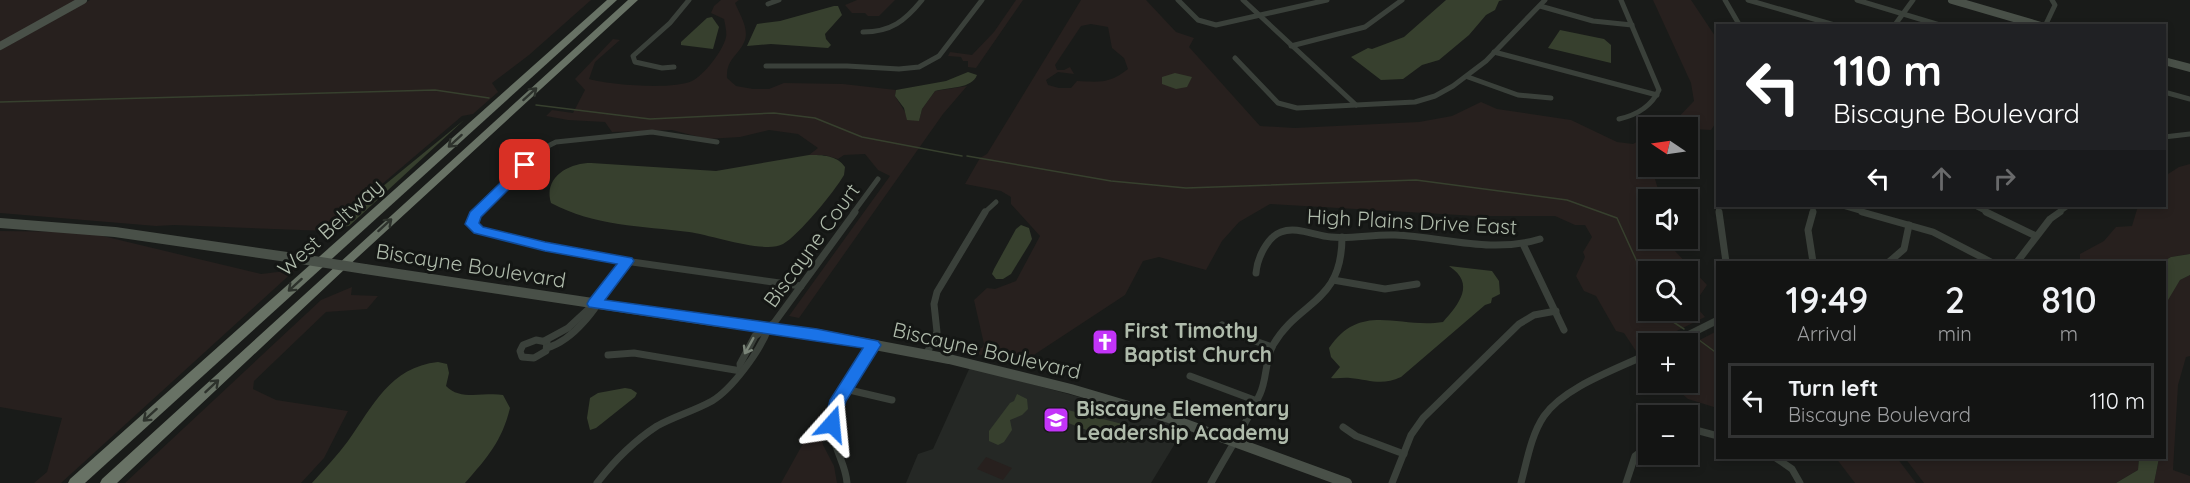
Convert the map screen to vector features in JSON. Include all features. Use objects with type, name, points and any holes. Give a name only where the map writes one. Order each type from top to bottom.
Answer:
[{"type":"highway","name":"West Beltway","points":[[75,483],[612,0]]},
{"type":"highway","name":"West Beltway","points":[[107,483],[633,0]]},
{"type":"highway","points":[[114,483],[183,414]]},
{"type":"street","points":[[0,46],[83,0]]},
{"type":"street","points":[[635,62],[635,53],[667,26],[689,0]]},
{"type":"street","points":[[768,4],[779,0]]},
{"type":"street","points":[[863,32],[882,32],[896,28],[905,21],[922,0]]},
{"type":"street","points":[[766,66],[847,66],[899,69],[919,67],[939,56],[982,0]]},
{"type":"street","points":[[1178,0],[1198,21],[1216,25],[1327,0]]},
{"type":"street","points":[[1243,0],[1356,105]]},
{"type":"street","points":[[1304,0],[1309,5]]},
{"type":"street","points":[[1291,46],[1365,27],[1378,20],[1402,0]]},
{"type":"street","points":[[1235,58],[1278,103],[1286,106],[1356,105],[1424,100],[1453,87],[1468,77],[1545,0]]},
{"type":"street","points":[[1619,119],[1630,117],[1650,105],[1657,95],[1657,81],[1621,0]]},
{"type":"street","points":[[1725,0],[1739,24]]},
{"type":"street","points":[[1748,0],[1831,24]]},
{"type":"street","points":[[1857,0],[1936,24]]},
{"type":"street","points":[[1896,24],[1912,0]]},
{"type":"street","points":[[1952,0],[2036,24]]},
{"type":"street","points":[[1978,8],[1982,0]]},
{"type":"street","points":[[2044,24],[2055,4],[2052,0]]},
{"type":"street","points":[[1540,6],[1593,21],[1632,25]]},
{"type":"street","points":[[1494,52],[1657,95]]},
{"type":"street","points":[[627,65],[635,62],[662,68],[674,67]]},
{"type":"street","points":[[2166,62],[2190,68]]},
{"type":"street","points":[[1468,77],[1513,94],[1551,99]]},
{"type":"street","points":[[2166,93],[2190,99]]},
{"type":"street","points":[[717,142],[652,132],[556,142],[542,149],[472,220],[474,227],[478,230],[566,251],[801,286]]},
{"type":"street","points":[[2166,132],[2172,136]]},
{"type":"street","points":[[2166,137],[2190,134]]},
{"type":"street","name":"Biscayne Court","points":[[597,483],[610,466],[641,438],[681,414],[721,395],[748,366],[766,338],[768,328],[878,179]]},
{"type":"street","points":[[926,355],[937,332],[934,304],[937,292],[986,210],[996,202]]},
{"type":"street","points":[[1718,207],[1726,261]]},
{"type":"street","points":[[1813,261],[1808,230],[1814,207]]},
{"type":"street","points":[[1846,207],[1943,236],[1990,261]]},
{"type":"street","points":[[1977,207],[2036,236]]},
{"type":"street","points":[[2018,261],[2050,219],[2067,207]]},
{"type":"street","name":"Biscayne Boulevard","points":[[0,223],[115,232],[703,320],[807,333],[926,355],[1071,389],[1234,441],[1347,483]]},
{"type":"street","points":[[1890,261],[1904,249],[1909,225]]},
{"type":"street","name":"High Plains Drive East","points":[[1256,273],[1256,264],[1273,237],[1282,232],[1297,231],[1342,237],[1396,236],[1489,245],[1523,244],[1540,239]]},
{"type":"street","points":[[1211,483],[1257,401],[1272,346],[1284,330],[1323,296],[1333,280],[1342,252],[1342,237]]},
{"type":"street","points":[[1523,244],[1564,330]]},
{"type":"street","points":[[546,344],[560,344],[575,333],[591,314],[594,304],[627,261]]},
{"type":"street","points":[[1333,280],[1373,289],[1405,288],[1417,284]]},
{"type":"street","points":[[1392,483],[1411,435],[1423,418],[1519,324],[1534,315],[1556,312]]},
{"type":"street","points":[[1692,333],[1716,321]]},
{"type":"street","points":[[1222,325],[1229,332],[1272,346]]},
{"type":"street","points":[[847,483],[845,466],[833,436],[832,424],[838,400],[873,345]]},
{"type":"street","points":[[608,355],[634,353],[741,371]]},
{"type":"street","points":[[1521,483],[1538,428],[1553,405],[1569,394],[1638,359]]},
{"type":"street","points":[[1190,376],[1257,401]]},
{"type":"street","points":[[845,389],[892,400]]},
{"type":"street","points":[[1344,427],[1356,436],[1404,454]]},
{"type":"street","points":[[1698,431],[1716,435]]},
{"type":"street","points":[[1626,483],[1635,456],[1638,454]]},
{"type":"street","points":[[1777,459],[1792,469],[1800,483]]},
{"type":"shaded area","points":[[0,0],[77,0],[0,42]]},
{"type":"shaded area","points":[[90,0],[591,0],[529,55],[492,83],[498,92],[473,114],[462,116],[327,231],[156,226],[0,213],[0,50]]},
{"type":"shaded area","points":[[721,0],[739,0],[735,3],[746,31],[745,40],[727,71],[727,78],[736,86],[769,89],[784,83],[843,84],[896,90],[895,96],[907,115],[919,121],[922,109],[935,91],[967,86],[943,114],[799,318],[789,316],[890,176],[878,170],[865,154],[844,155],[838,159],[824,155],[809,155],[818,148],[798,134],[769,130],[740,137],[707,139],[672,130],[612,132],[605,122],[546,116],[552,110],[573,113],[585,90],[575,79],[613,39],[620,40],[595,62],[589,79],[625,85],[656,86],[683,84],[697,78],[717,55],[726,37],[724,19],[711,13],[714,6]]},
{"type":"shaded area","points":[[857,0],[895,0],[879,16],[868,16],[865,13],[852,13],[845,5]]},
{"type":"shaded area","points":[[1016,0],[1023,0],[976,68],[968,67],[968,61],[963,61],[961,57],[948,56],[950,52],[972,55],[994,32]]},
{"type":"shaded area","points":[[1081,0],[1146,0],[1176,32],[1194,38],[1189,47],[1260,126],[1295,128],[1419,122],[1452,116],[1481,102],[1497,109],[1571,120],[1617,142],[1633,144],[1638,141],[1638,177],[1654,177],[1658,189],[1638,189],[1638,249],[1675,249],[1684,261],[1638,261],[1638,321],[1697,321],[1673,333],[1638,333],[1638,350],[1636,351],[1624,333],[1616,331],[1596,296],[1584,291],[1576,276],[1585,257],[1583,252],[1592,237],[1585,225],[1575,225],[1555,216],[1476,216],[1270,204],[1239,222],[1222,241],[1206,270],[1159,257],[1143,261],[1125,295],[1020,364],[947,347],[949,343],[982,348],[984,344],[974,300],[987,288],[995,289],[1016,281],[1040,236],[1011,204],[1011,197],[1001,191],[965,184],[980,158],[987,154]],"holes":[[[1091,24],[1108,27],[1112,48],[1124,58],[1128,69],[1104,81],[1077,81],[1071,88],[1048,85],[1046,80],[1058,72],[1074,74],[1070,67],[1057,70],[1055,65],[1081,26]]]},
{"type":"shaded area","points":[[1446,0],[1503,0],[1499,1],[1495,10],[1486,15],[1469,35],[1439,60],[1422,65],[1403,79],[1381,80],[1351,57],[1368,48],[1372,49],[1404,37]]},
{"type":"shaded area","points":[[1653,0],[1691,0],[1716,38],[1716,122],[1711,130],[1698,129],[1698,117],[1679,117],[1694,101],[1691,83]]},
{"type":"shaded area","points":[[838,6],[842,15],[825,34],[831,45],[828,48],[771,44],[747,46],[757,24],[780,21]]},
{"type":"shaded area","points":[[712,17],[719,27],[713,49],[681,45],[681,42],[707,18]]},
{"type":"shaded area","points":[[1560,30],[1604,39],[1611,45],[1611,63],[1548,48]]},
{"type":"shaded area","points":[[968,72],[977,75],[974,80],[959,87],[935,91],[922,109],[919,121],[907,120],[904,108],[895,96],[896,90],[946,81]]},
{"type":"shaded area","points":[[1175,73],[1192,77],[1187,87],[1176,89],[1162,84],[1162,77]]},
{"type":"shaded area","points":[[464,120],[349,226],[340,227],[360,205]]},
{"type":"shaded area","points":[[809,155],[838,160],[845,167],[844,175],[807,223],[790,239],[775,246],[764,247],[689,232],[601,221],[567,211],[551,203],[551,186],[554,179],[567,169],[583,164],[716,171]]},
{"type":"shaded area","points":[[2190,164],[2190,254],[2171,257],[2164,261],[2080,261],[2080,254],[2104,241],[2116,227],[2132,226],[2138,207],[2166,207],[2166,175],[2179,167]]},
{"type":"shaded area","points":[[1021,225],[1029,228],[1032,239],[1011,274],[1003,279],[996,279],[992,274],[994,269],[1016,229]]},
{"type":"shaded area","points":[[0,231],[86,232],[261,274],[295,270],[61,483],[34,483],[47,472],[62,418],[0,407]]},
{"type":"shaded area","points":[[2190,254],[2190,275],[2180,280],[2166,303],[2166,261],[2164,261],[2171,257]]},
{"type":"shaded area","points":[[1449,266],[1492,271],[1499,281],[1500,294],[1492,298],[1491,303],[1485,305],[1401,377],[1382,382],[1331,378],[1340,367],[1331,357],[1329,348],[1341,334],[1354,325],[1381,320],[1443,322],[1459,301],[1463,287],[1462,280]]},
{"type":"shaded area","points":[[1698,275],[1707,285],[1698,298]]},
{"type":"shaded area","points":[[2190,275],[2190,356],[2186,357],[2178,385],[2173,470],[2190,476],[2190,483],[2154,483],[2159,459],[2166,459],[2166,301],[2180,280]]},
{"type":"shaded area","points":[[352,287],[351,295],[378,296],[367,309],[326,312],[254,381],[253,389],[276,400],[348,411],[324,458],[301,483],[125,483],[321,300]]},
{"type":"shaded area","points":[[1698,309],[1705,317],[1698,320]]},
{"type":"shaded area","points":[[1716,332],[1716,408],[1688,399],[1681,393],[1698,393],[1698,341]]},
{"type":"shaded area","points":[[438,362],[447,364],[449,373],[446,386],[452,391],[465,395],[503,395],[510,408],[503,430],[493,448],[465,483],[312,483],[344,447],[384,390],[407,372],[421,365]]},
{"type":"shaded area","name":"Biscayne Elementary Leadership Academy","points":[[970,367],[1185,427],[1151,483],[906,483],[918,454],[933,449]]},
{"type":"shaded area","points":[[625,388],[637,393],[635,397],[596,428],[590,430],[587,418],[590,398],[598,393]]},
{"type":"shaded area","points":[[1017,394],[1027,399],[1028,409],[1022,415],[1010,420],[1012,430],[1004,442],[998,445],[989,441],[989,431],[1014,401]]},
{"type":"shaded area","points":[[1057,409],[1130,426],[1134,432],[1130,440],[1120,443],[1058,419],[1055,416]]},
{"type":"shaded area","points":[[819,415],[823,445],[834,466],[837,483],[781,483]]},
{"type":"shaded area","points":[[986,457],[1012,468],[1003,480],[977,469]]},
{"type":"shaded area","points":[[1837,459],[1898,459],[1916,483],[1855,483]]},
{"type":"shaded area","points":[[1906,459],[2139,459],[2138,470],[2116,483],[1924,483]]},
{"type":"shaded area","points":[[2139,459],[2159,459],[2154,483],[2116,483],[2138,470]]},
{"type":"waterway","points":[[0,102],[435,90],[489,98]]},
{"type":"waterway","points":[[536,105],[650,119],[774,113],[815,118],[862,137],[962,156]]},
{"type":"waterway","points":[[967,156],[1111,181],[1186,188],[1416,180],[1567,200],[1617,218],[1638,264]]},
{"type":"waterway","points":[[1672,321],[1684,329]]},
{"type":"waterway","points":[[1699,340],[1716,353]]},
{"type":"place","name":"First Timothy Baptist Church","points":[[1105,342]]},
{"type":"place","name":"Biscayne Elementary Leadership Academy","points":[[1056,420]]},
{"type":"route","points":[[525,165],[475,215],[472,224],[478,230],[545,246],[627,261],[594,304],[817,334],[873,345],[838,400],[832,424]]}]
